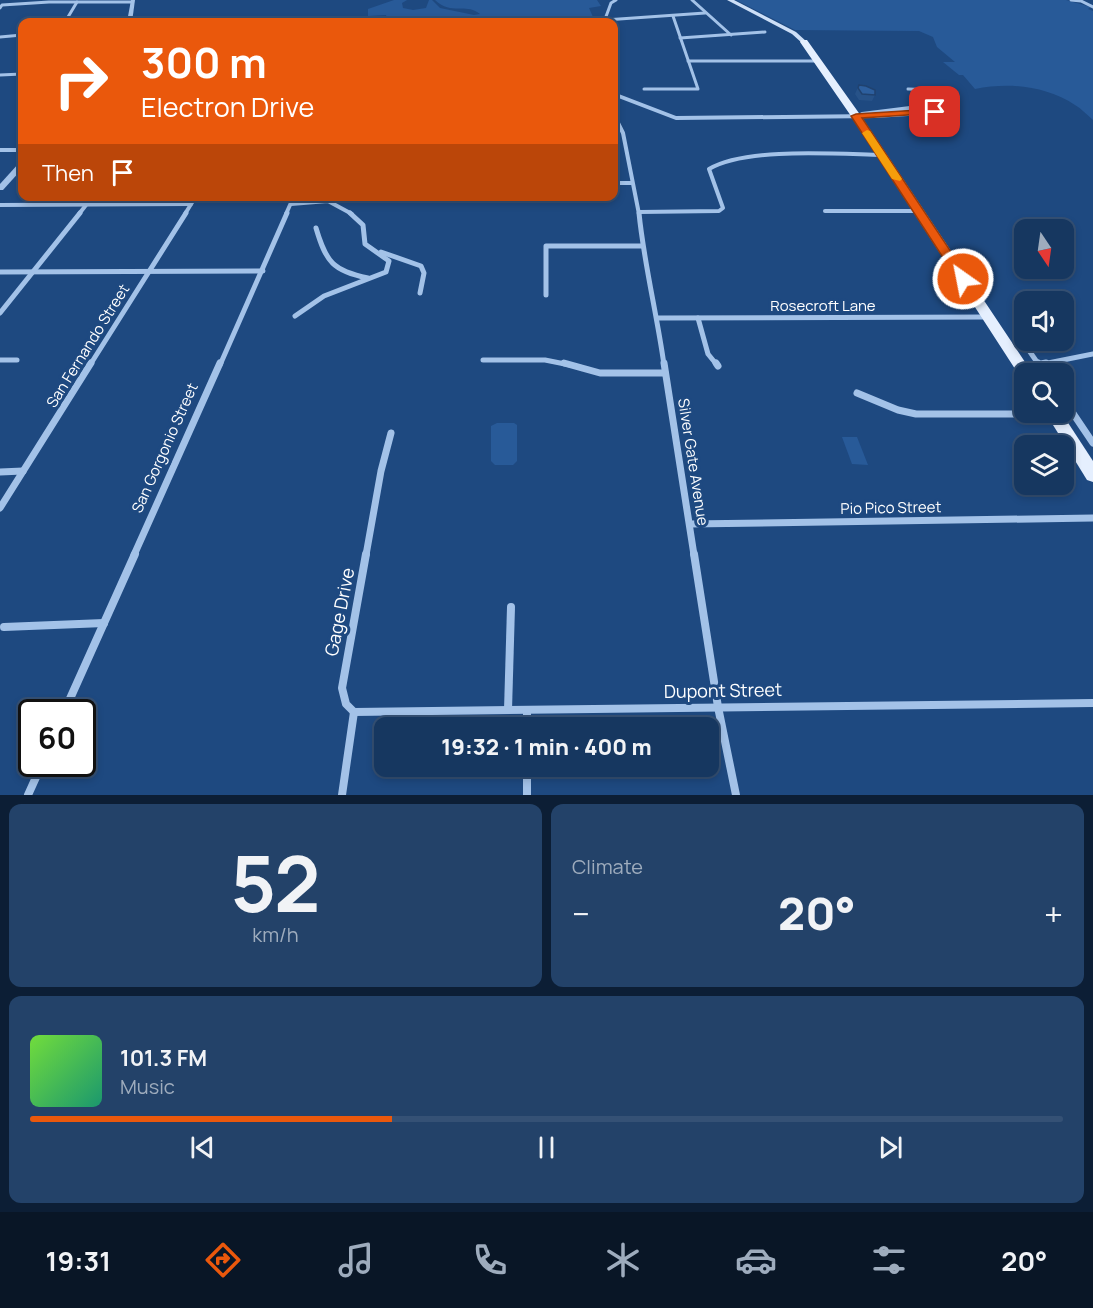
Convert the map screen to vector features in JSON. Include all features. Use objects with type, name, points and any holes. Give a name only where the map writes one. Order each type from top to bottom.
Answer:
[{"type":"main road","points":[[730,0],[794,33],[804,42],[856,116],[1019,363]]},
{"type":"main road","points":[[1059,423],[1093,475]]},
{"type":"street","points":[[605,18],[611,3],[616,0]]},
{"type":"street","points":[[692,0],[731,35]]},
{"type":"street","points":[[1071,0],[1093,7]]},
{"type":"street","points":[[1,7],[132,1],[133,12],[131,18]]},
{"type":"street","points":[[67,18],[77,2]]},
{"type":"street","points":[[618,20],[705,13]]},
{"type":"street","points":[[644,89],[698,89],[673,16]]},
{"type":"street","points":[[680,38],[765,32]]},
{"type":"street","points":[[0,37],[18,35]]},
{"type":"street","points":[[688,61],[816,61]]},
{"type":"street","points":[[0,75],[18,74]]},
{"type":"street","points":[[618,99],[676,118],[856,116],[957,111],[937,90],[908,89]]},
{"type":"street","points":[[856,116],[910,108],[953,107]]},
{"type":"street","name":"Silver Gate Avenue","points":[[618,128],[639,212],[642,246],[658,318],[664,373],[718,707],[736,795]]},
{"type":"street","points":[[0,150],[18,150]]},
{"type":"street","points":[[639,212],[719,211],[723,208],[709,169],[716,163],[756,155],[881,155]]},
{"type":"street","points":[[0,188],[18,169]]},
{"type":"street","points":[[618,183],[632,183]]},
{"type":"street","points":[[0,313],[89,201]]},
{"type":"street","name":"San Fernando Street","points":[[0,508],[193,201]]},
{"type":"street","name":"San Gorgonio Street","points":[[70,699],[263,271],[292,201]]},
{"type":"street","points":[[291,204],[314,201]]},
{"type":"street","points":[[296,316],[308,304],[324,295],[386,272],[389,266],[389,261],[365,244],[361,220],[328,201]]},
{"type":"street","points":[[0,205],[191,204]]},
{"type":"street","points":[[825,211],[918,211]]},
{"type":"street","points":[[316,228],[323,253],[328,261],[348,274],[370,279]]},
{"type":"street","points":[[546,295],[546,246],[642,246]]},
{"type":"street","points":[[372,249],[421,266],[424,273],[420,293]]},
{"type":"street","points":[[0,272],[263,271]]},
{"type":"street","name":"Rosecroft Lane","points":[[658,318],[989,318]]},
{"type":"street","points":[[698,318],[708,354],[718,366]]},
{"type":"street","points":[[1049,363],[1093,354]]},
{"type":"street","points":[[0,360],[17,360]]},
{"type":"street","points":[[483,360],[556,360],[600,373],[664,373]]},
{"type":"street","points":[[857,393],[898,410],[916,414],[1014,413]]},
{"type":"street","points":[[1074,415],[1093,443]]},
{"type":"street","name":"Gage Drive","points":[[354,712],[346,704],[342,688],[381,471],[391,433]]},
{"type":"street","points":[[0,471],[23,471]]},
{"type":"street","name":"Pio Pico Street","points":[[690,524],[1093,518]]},
{"type":"street","points":[[508,710],[512,607]]},
{"type":"street","points":[[4,627],[104,623]]},
{"type":"street","name":"Dupont Street","points":[[354,712],[1093,703]]},
{"type":"street","points":[[527,710],[527,717]]},
{"type":"street","points":[[342,795],[354,712]]},
{"type":"street","points":[[28,795],[36,777]]},
{"type":"street","points":[[527,777],[527,795]]},
{"type":"shaded area","points":[[394,0],[407,0],[402,3],[403,8],[413,10],[426,8],[429,0],[432,0],[440,8],[474,15],[480,14],[469,9],[447,7],[435,0],[597,0],[601,6],[589,8],[593,17],[579,18],[387,18],[386,15],[368,16],[368,9]]},
{"type":"shaded area","points":[[736,0],[1066,0],[1091,7],[1088,9],[1093,11],[1093,120],[1080,108],[1040,90],[1014,86],[975,89],[963,75],[959,75],[943,62],[955,62],[937,47],[933,37],[919,31],[795,30]]},
{"type":"shaded area","points":[[497,423],[517,425],[517,461],[513,465],[495,465],[491,461],[491,426]]},
{"type":"shaded area","points":[[842,437],[857,437],[868,465],[852,464]]},
{"type":"building","points":[[859,85],[875,90],[875,95],[862,94],[858,88]]},
{"type":"slow traffic","points":[[867,133],[897,179]]},
{"type":"route","points":[[935,112],[875,117],[856,116],[963,279]]}]
